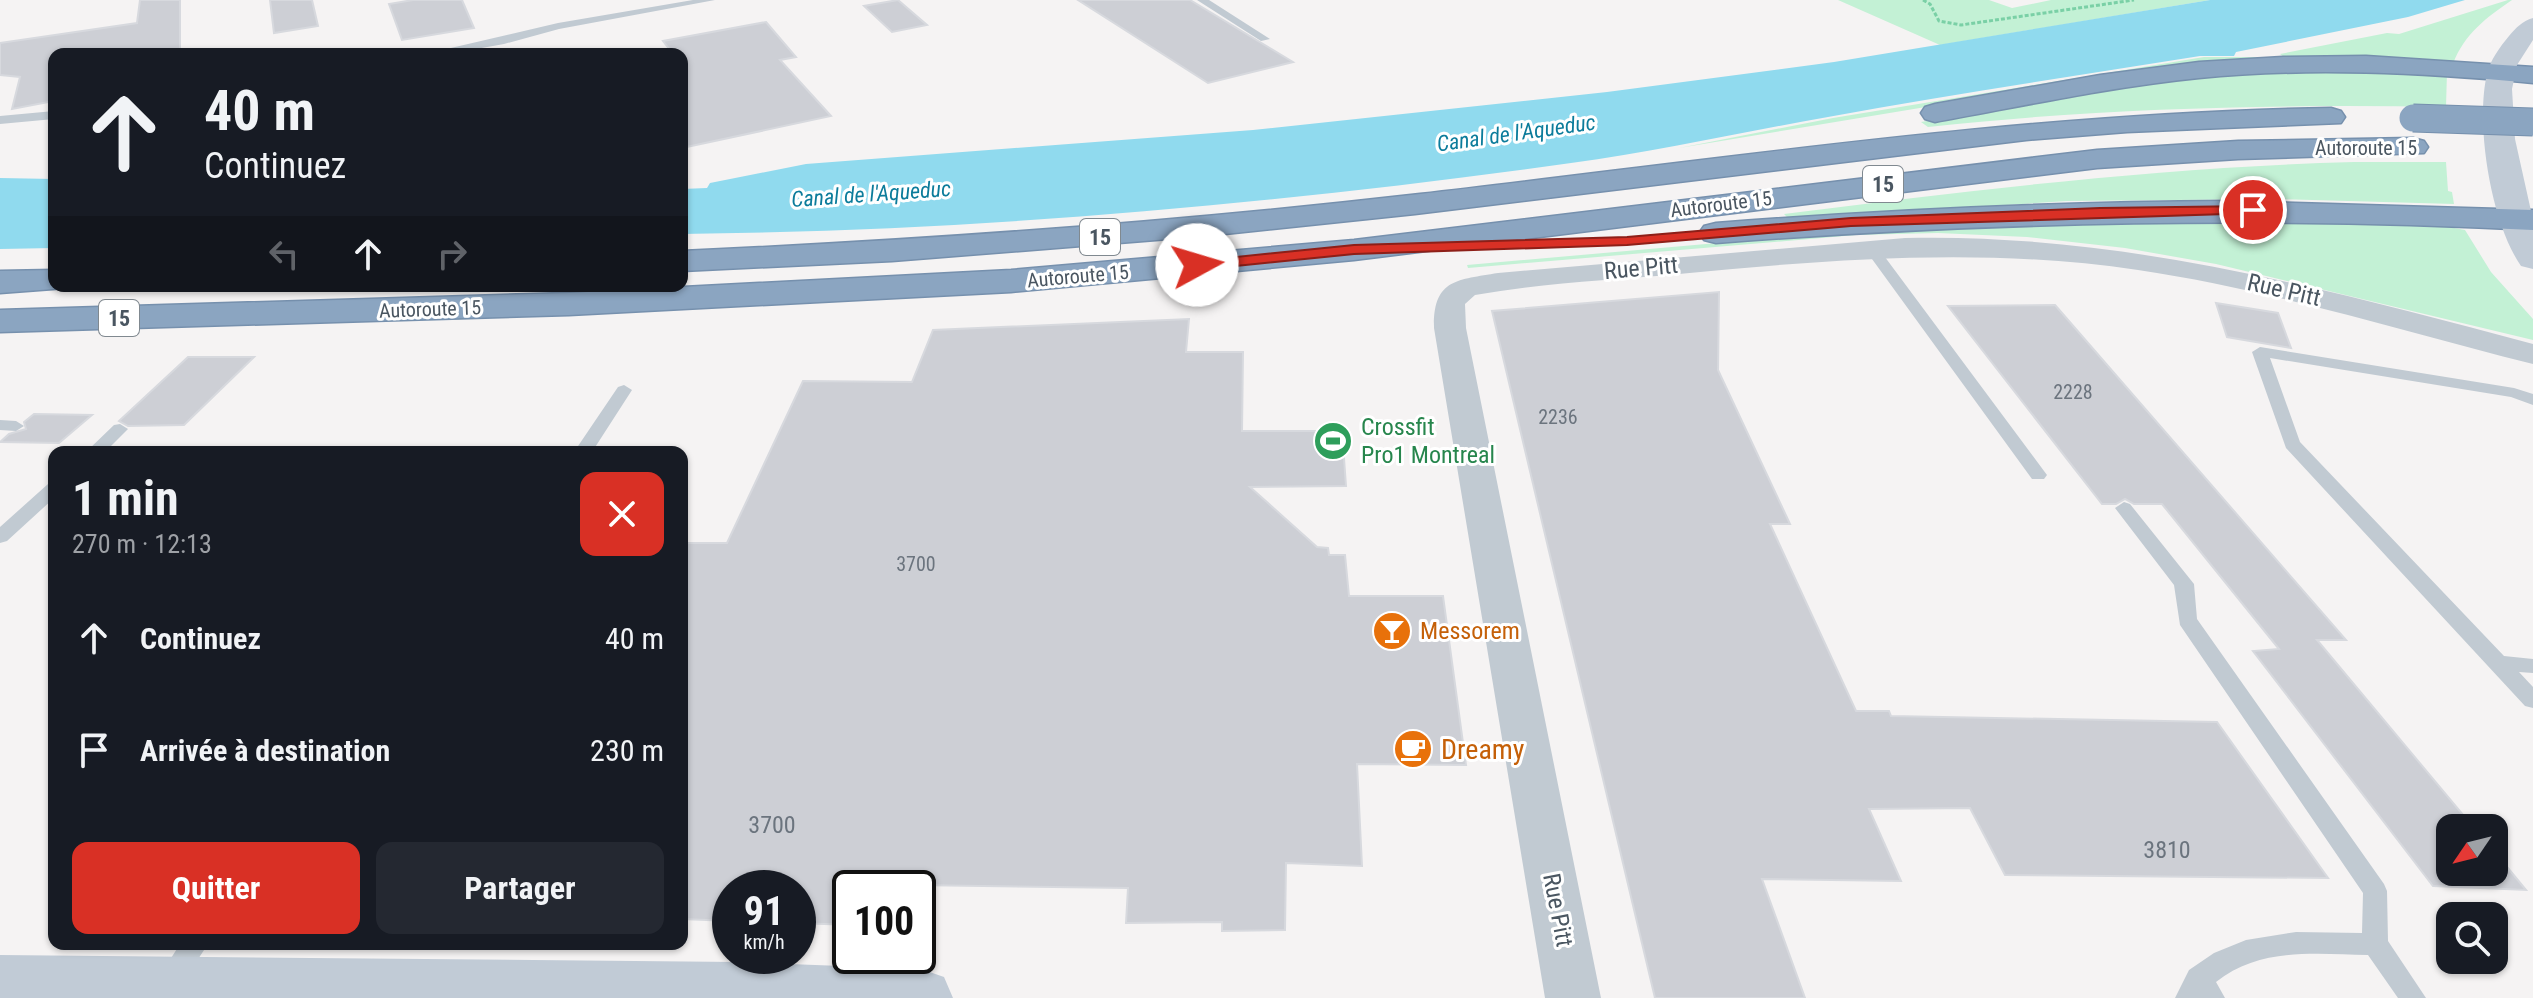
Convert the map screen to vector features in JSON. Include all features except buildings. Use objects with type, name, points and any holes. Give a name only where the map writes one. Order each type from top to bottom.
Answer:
[{"type":"highway","points":[[1516,192],[1798,136],[2189,72],[2327,64],[2533,75]]},
{"type":"highway","name":"Autoroute 15","points":[[688,261],[1109,236],[1516,192],[2033,130],[2186,120],[2368,117],[2433,140],[2533,150]]},
{"type":"highway","name":"Autoroute 15","points":[[0,321],[441,309],[853,291],[1115,273],[1354,250],[2097,159],[2433,140],[2533,122]]},
{"type":"highway","points":[[1354,250],[1627,241],[1851,222],[2114,212],[2368,212],[2524,219]]},
{"type":"highway","points":[[0,282],[48,281]]},
{"type":"main road","points":[[2533,26],[2512,49],[2501,72],[2500,130],[2524,219],[2522,240],[2533,259]]},
{"type":"main road","points":[[0,984],[180,965],[921,998]]},
{"type":"street","name":"Rue Pitt","points":[[1573,998],[1450,328],[1449,304],[1460,291],[1480,284],[1871,248],[2007,247],[2149,262],[2278,288],[2533,354]]},
{"type":"lane","points":[[464,48],[558,26],[710,0]]},
{"type":"lane","points":[[1202,0],[1265,39]]},
{"type":"lane","points":[[0,120],[48,116]]},
{"type":"lane","points":[[1871,248],[2038,475]]},
{"type":"lane","points":[[2533,400],[2514,393],[2260,352],[2292,444],[2533,700]]},
{"type":"lane","points":[[587,446],[624,390]]},
{"type":"lane","points":[[102,446],[120,429]]},
{"type":"lane","points":[[0,537],[48,493]]},
{"type":"lane","points":[[2124,508],[2184,584],[2187,620],[2375,891],[2375,944],[2413,998]]},
{"type":"lane","points":[[2500,663],[2533,666]]},
{"type":"lane","points":[[2199,991],[2220,960],[2249,949],[2273,945],[2375,944]]},
{"type":"path","points":[[1923,0],[1930,4],[1939,21],[1961,25],[2134,0]]},
{"type":"green space","points":[[1838,0],[1989,0],[2012,8],[2051,0],[2210,0],[1940,45]]},
{"type":"green space","points":[[2512,0],[2470,35],[2453,64],[2340,60],[1968,100],[1679,148],[1833,118],[2204,57],[2284,57],[2280,54],[2387,33],[2399,34]]},
{"type":"green space","points":[[2288,70],[2447,72],[2446,107],[2187,109],[2058,115],[1928,127],[1921,122],[2153,83]]},
{"type":"green space","points":[[2354,162],[2446,162],[2448,191],[2452,192],[2454,204],[2277,199],[2067,201],[1789,219],[1784,214],[2140,174]]},
{"type":"green space","points":[[2257,221],[2443,226],[2465,230],[2491,272],[2533,319],[2533,340],[2216,264],[2125,248],[2027,237],[1938,233],[1856,235],[1468,268],[1467,265],[1877,229]]},
{"type":"water","name":"Canal de l'Aqueduc","points":[[2210,0],[2465,0],[2408,17],[2236,52],[2234,56],[2200,56],[1921,101],[1603,158],[1461,178],[1128,213],[905,227],[688,234],[688,189],[707,188],[710,183],[806,164],[1253,130],[1607,92],[1834,62]]},
{"type":"water","points":[[0,178],[48,179],[48,248],[0,249]]},
{"type":"place","name":"Crossfit Pro1 Montreal","points":[[1333,441]]},
{"type":"place","name":"Messorem","points":[[1392,631]]},
{"type":"place","name":"Dreamy","points":[[1413,749]]},
{"type":"route","points":[[1197,265],[1354,250],[1627,241],[1851,222],[2029,214],[2253,210]]}]
